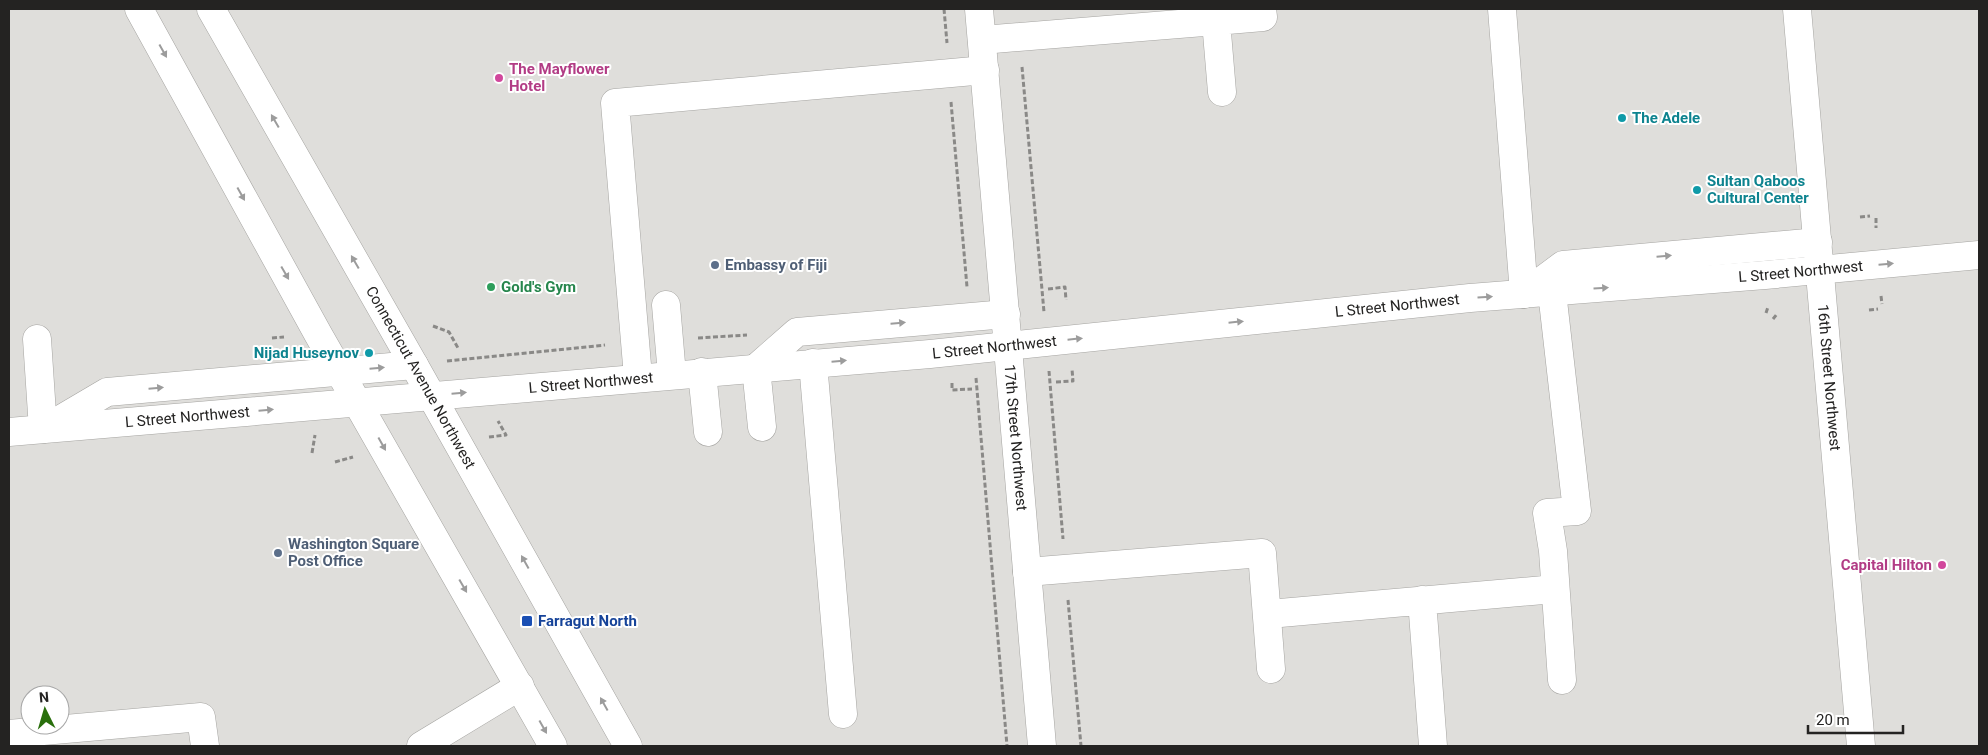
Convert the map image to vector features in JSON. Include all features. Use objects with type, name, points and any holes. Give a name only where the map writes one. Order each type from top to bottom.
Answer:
[{"type":"main road","points":[[139,9],[318,334],[553,746]]},
{"type":"main road","name":"Connecticut Avenue Northwest","points":[[211,9],[628,746]]},
{"type":"main road","name":"17th Street Northwest","points":[[979,9],[1042,746]]},
{"type":"main road","points":[[982,40],[1263,17],[1262,9]]},
{"type":"main road","points":[[1502,9],[1524,294]]},
{"type":"main road","name":"16th Street Northwest","points":[[1797,9],[1861,746]]},
{"type":"main road","points":[[1216,21],[1222,92]]},
{"type":"main road","points":[[638,378],[615,102],[984,70]]},
{"type":"main road","points":[[1524,294],[1563,265],[1818,242]]},
{"type":"main road","name":"L Street Northwest","points":[[9,432],[930,354],[1524,294],[1979,255]]},
{"type":"main road","points":[[1552,292],[1577,511],[1547,513],[1553,551],[1562,680]]},
{"type":"main road","points":[[666,305],[672,375]]},
{"type":"main road","points":[[762,427],[756,368],[797,332],[1006,314]]},
{"type":"main road","points":[[36,339],[43,429],[107,392],[414,365]]},
{"type":"main road","points":[[813,363],[843,714]]},
{"type":"main road","points":[[702,372],[708,432]]},
{"type":"main road","points":[[1027,572],[1262,553],[1271,669]]},
{"type":"main road","points":[[1268,614],[1555,589]]},
{"type":"main road","points":[[1422,600],[1434,746]]},
{"type":"main road","points":[[420,746],[520,686]]},
{"type":"main road","points":[[9,734],[89,737],[201,717],[205,746]]},
{"type":"path","points":[[944,9],[968,295]]},
{"type":"path","points":[[1020,36],[1043,300]]},
{"type":"path","points":[[1860,216],[1870,216]]},
{"type":"path","points":[[1876,218],[1876,228]]},
{"type":"path","points":[[1048,288],[1065,287],[1066,300]]},
{"type":"path","points":[[1881,296],[1882,304]]},
{"type":"path","points":[[1766,313],[1768,307]]},
{"type":"path","points":[[1869,310],[1878,309]]},
{"type":"path","points":[[1772,319],[1777,314]]},
{"type":"path","points":[[433,326],[449,332],[458,348]]},
{"type":"path","points":[[272,338],[292,337]]},
{"type":"path","points":[[694,339],[722,337]]},
{"type":"path","points":[[476,357],[592,346]]},
{"type":"path","points":[[1056,382],[1073,381],[1072,366]]},
{"type":"path","points":[[976,374],[1007,746]]},
{"type":"path","points":[[952,390],[972,389]]},
{"type":"path","points":[[486,437],[506,435],[496,418]]},
{"type":"path","points":[[312,453],[316,432]]},
{"type":"path","points":[[335,462],[356,456]]},
{"type":"place","name":"The Mayflower Hotel","points":[[499,78]]},
{"type":"place","name":"The Adele","points":[[1622,118]]},
{"type":"place","name":"Sultan Qaboos Cultural Center","points":[[1697,190]]},
{"type":"place","name":"Embassy of Fiji","points":[[715,265]]},
{"type":"place","name":"Gold's Gym","points":[[491,287]]},
{"type":"place","name":"Nijad Huseynov","points":[[369,353]]},
{"type":"place","name":"Washington Square Post Office","points":[[278,553]]},
{"type":"place","name":"Capital Hilton","points":[[1942,565]]},
{"type":"place","name":"Farragut North","points":[[527,621]]}]
